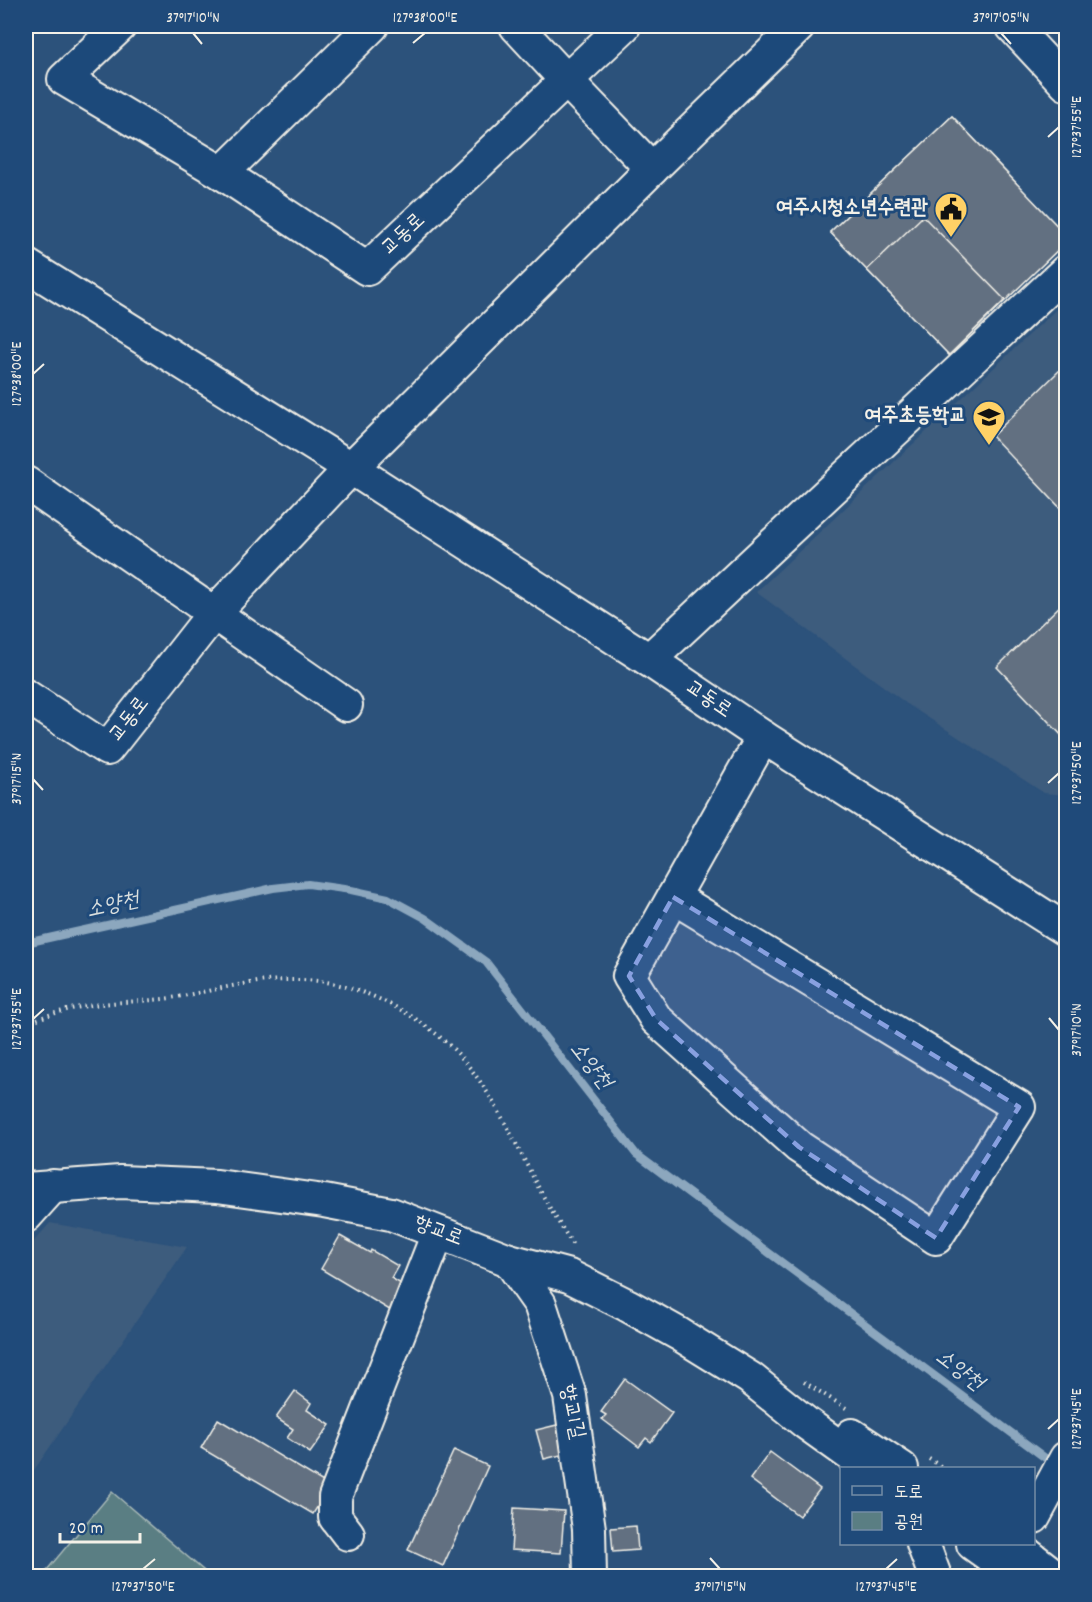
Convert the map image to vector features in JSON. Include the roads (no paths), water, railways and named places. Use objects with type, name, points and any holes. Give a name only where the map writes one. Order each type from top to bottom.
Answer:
[{"type":"street","name":"교동로","points":[[120,26],[64,79],[222,173],[368,269],[624,26]]},
{"type":"street","points":[[222,173],[372,26]]},
{"type":"street","points":[[516,26],[652,168]]},
{"type":"street","name":"교동로","points":[[26,696],[107,749],[213,614],[351,468],[652,168],[799,26]]},
{"type":"street","points":[[1012,26],[1066,84]]},
{"type":"street","name":"교동로","points":[[26,265],[351,468],[649,660],[763,737],[1066,930]]},
{"type":"street","points":[[649,660],[1066,271]]},
{"type":"street","points":[[26,483],[346,705]]},
{"type":"street","points":[[673,897],[1019,1107],[936,1239],[799,1147],[657,1019],[629,976],[673,897],[763,737]]},
{"type":"street","name":"향교로","points":[[39,1188],[120,1182],[217,1186],[324,1201],[391,1214],[509,1260],[569,1276],[627,1305],[750,1378],[806,1423],[868,1467]]},
{"type":"street","points":[[26,1216],[39,1188]]},
{"type":"street","points":[[348,1534],[335,1517],[335,1497],[438,1233]]},
{"type":"street","name":"향교1길","points":[[509,1260],[540,1304],[570,1395],[589,1529],[590,1576]]},
{"type":"street","points":[[806,1423],[842,1428],[913,1462]]},
{"type":"street","points":[[806,1423],[826,1459],[840,1469]]},
{"type":"street","points":[[1039,1507],[1066,1458]]},
{"type":"street","points":[[923,1545],[935,1576]]},
{"type":"waterway","name":"소양천","points":[[26,943],[273,888],[308,884],[388,898],[425,918],[486,962],[636,1154],[1056,1466]]},
{"type":"place","name":"여주시청소년수련관","points":[[951,238]]},
{"type":"place","name":"여주초등학교","points":[[989,446]]}]
